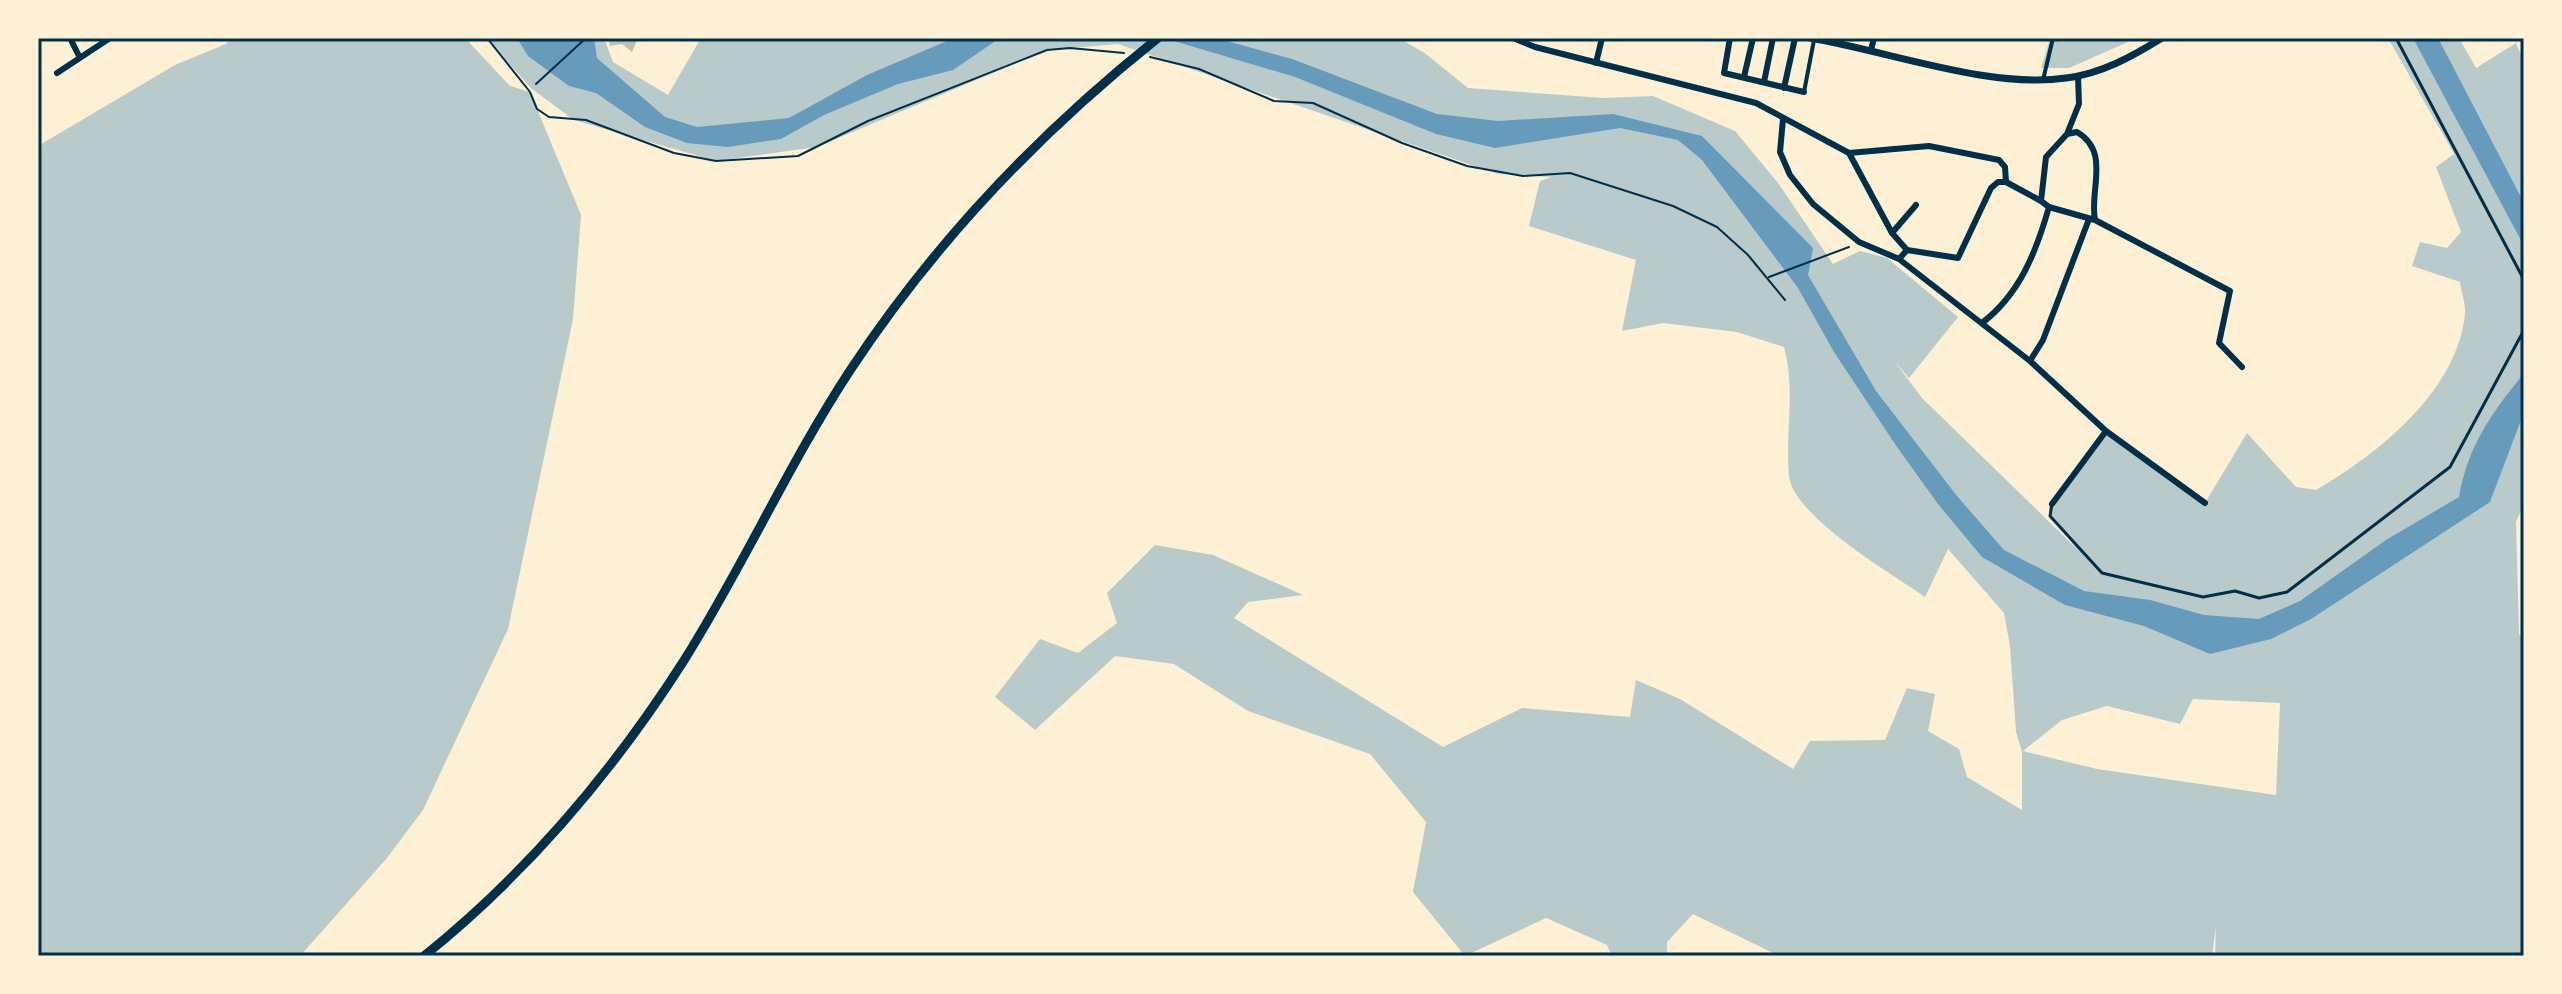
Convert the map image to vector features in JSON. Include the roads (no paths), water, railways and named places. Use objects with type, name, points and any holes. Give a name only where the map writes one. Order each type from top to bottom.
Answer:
[{"type":"highway","points":[[424,956],[514,876],[620,754],[684,661],[782,482],[850,370],[890,313],[991,192],[1104,81],[1158,38]]},
{"type":"street","points":[[70,38],[80,58]]},
{"type":"street","points":[[57,73],[110,38]]},
{"type":"street","points":[[1513,38],[1596,63],[1756,103],[1849,153],[1929,146],[1999,160],[2005,167],[2006,182]]},
{"type":"street","points":[[1596,63],[1602,38]]},
{"type":"street","points":[[1730,38],[1724,73],[1804,92],[1812,38],[1973,71],[2043,80],[2078,76],[2127,59],[2162,38]]},
{"type":"street","points":[[1744,77],[1753,38]]},
{"type":"street","points":[[1764,82],[1773,38]]},
{"type":"street","points":[[1784,88],[1795,38]]},
{"type":"street","points":[[1871,50],[1874,38]]},
{"type":"street","points":[[2043,80],[2053,38]]},
{"type":"street","points":[[2041,201],[2046,157],[2067,134],[2079,104],[2078,76]]},
{"type":"street","points":[[1783,119],[1780,152],[1790,175],[1813,204],[1859,242],[1899,259],[2030,361],[2106,431],[2205,503]]},
{"type":"street","points":[[2030,361],[2043,340],[2092,219],[2098,162],[2086,136],[2077,132],[2067,134]]},
{"type":"street","points":[[1849,153],[1892,233],[1907,250]]},
{"type":"street","points":[[1899,259],[1910,247],[1958,258],[1991,188],[2006,182]]},
{"type":"street","points":[[2006,182],[2049,207],[2092,219],[2230,291],[2219,343],[2242,367]]},
{"type":"street","points":[[1892,233],[1916,205]]},
{"type":"street","points":[[1982,323],[2018,288],[2049,207]]},
{"type":"street","points":[[2052,504],[2106,431]]},
{"type":"lane","points":[[2396,38],[2524,280]]},
{"type":"lane","points":[[2052,504],[2050,516],[2102,573],[2203,597],[2235,591],[2259,598],[2287,592],[2450,467],[2524,330]]},
{"type":"water","points":[[517,38],[594,38],[597,58],[665,117],[697,127],[789,118],[867,75],[954,38],[1000,38],[953,70],[898,84],[824,115],[781,139],[728,147],[687,143],[645,127],[596,93],[569,86],[528,56]]},
{"type":"water","points":[[1164,38],[1216,38],[1292,59],[1437,114],[1498,121],[1613,114],[1702,136],[1813,248],[1808,275],[1876,391],[1957,496],[2004,550],[2084,591],[2150,600],[2204,615],[2259,619],[2300,601],[2386,540],[2459,497],[2475,445],[2524,373],[2524,412],[2490,502],[2311,619],[2271,639],[2210,654],[2144,626],[2065,605],[1982,557],[1938,504],[1897,447],[1834,352],[1798,288],[1702,160],[1678,140],[1620,128],[1495,148],[1436,134],[1295,77]]},
{"type":"water","points":[[2413,38],[2438,38],[2524,203],[2524,246]]}]
